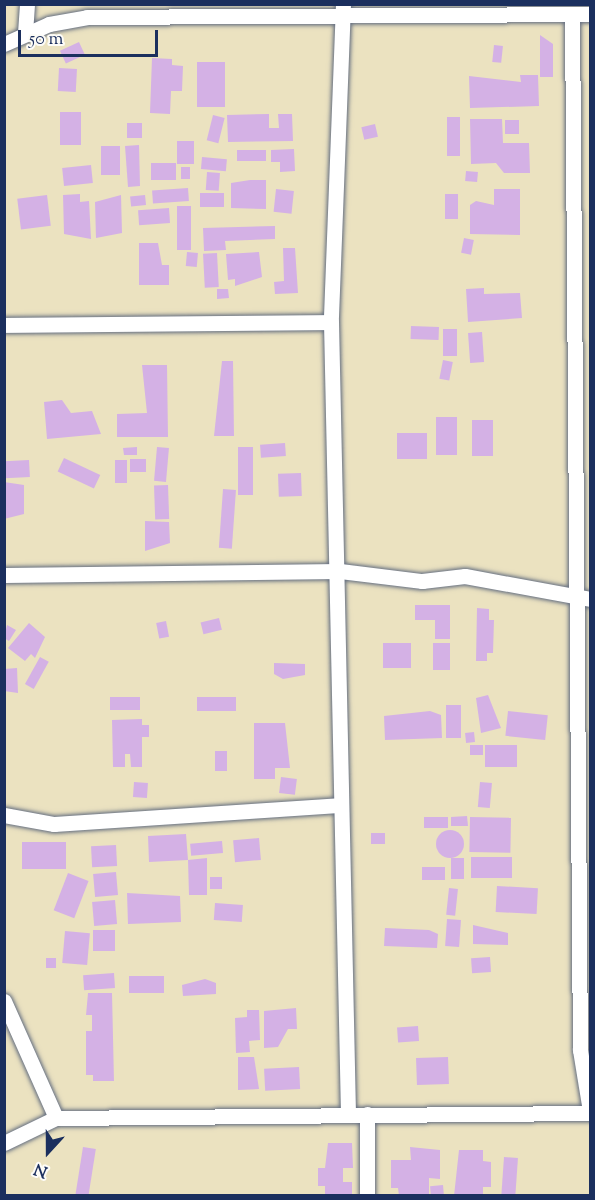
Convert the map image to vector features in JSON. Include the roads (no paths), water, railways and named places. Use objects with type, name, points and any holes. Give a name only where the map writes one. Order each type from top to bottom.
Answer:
[{"type":"street","points":[[25,33],[27,4]]},
{"type":"street","points":[[343,10],[331,322],[340,571],[338,805],[348,1115]]},
{"type":"street","points":[[4,44],[25,33],[87,17],[343,10],[591,14]]},
{"type":"street","points":[[4,1143],[56,1118],[591,1112],[580,1050],[583,599],[572,14]]},
{"type":"street","points":[[4,325],[331,322]]},
{"type":"street","points":[[4,574],[340,571],[422,581],[488,578],[583,599]]},
{"type":"street","points":[[4,815],[54,824],[338,805]]},
{"type":"street","points":[[4,1001],[56,1118]]},
{"type":"street","points":[[367,1114],[367,1196]]}]
